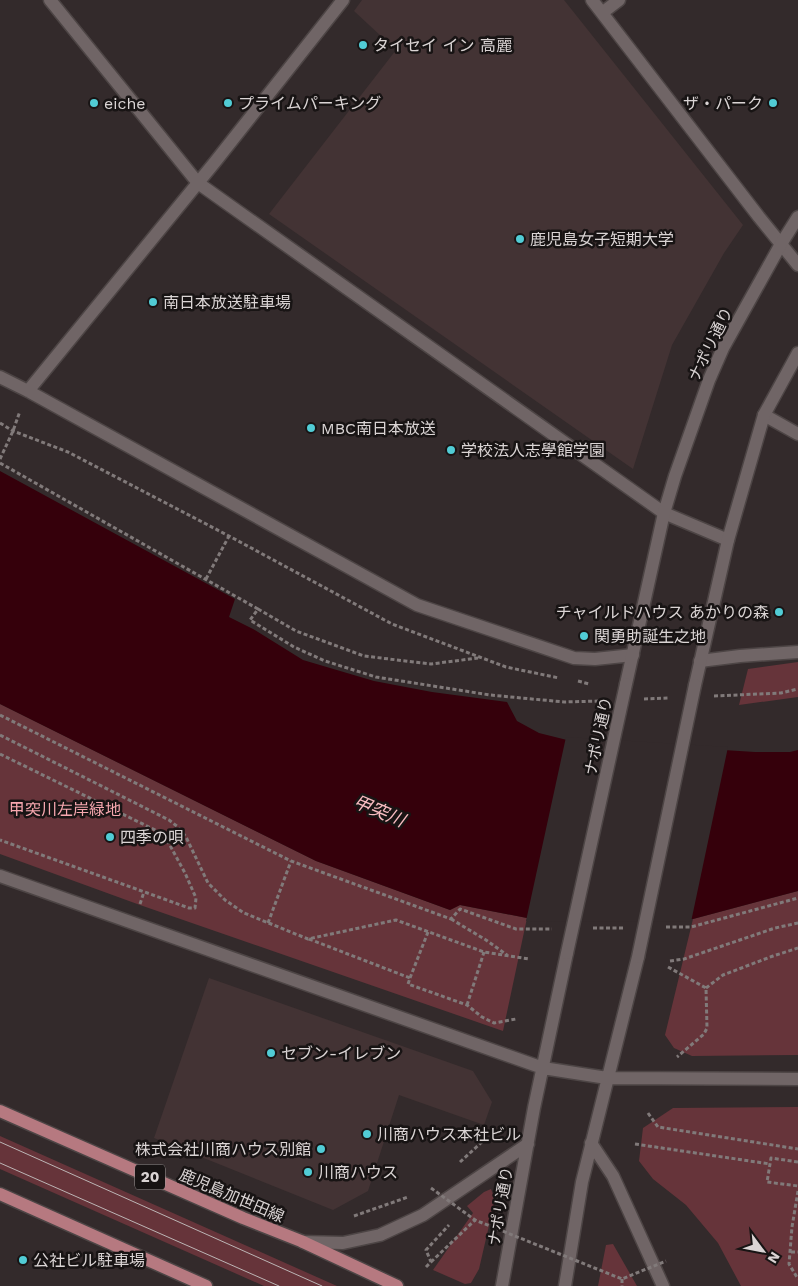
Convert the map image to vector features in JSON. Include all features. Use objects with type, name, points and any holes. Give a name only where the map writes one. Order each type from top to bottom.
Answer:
[{"type":"main road","name":"鹿児島加世田線","points":[[0,1111],[242,1218],[301,1242],[396,1286]]},
{"type":"main road","points":[[0,1194],[206,1286]]},
{"type":"street","points":[[50,0],[198,183],[664,513],[728,540]]},
{"type":"street","points":[[28,390],[198,183],[343,0]]},
{"type":"street","points":[[592,0],[737,189],[798,265]]},
{"type":"street","points":[[602,13],[619,0]]},
{"type":"street","name":"ナポリ通り","points":[[502,1286],[528,1144],[567,953],[664,513],[709,380],[723,348],[798,217]]},
{"type":"street","points":[[565,1286],[582,1182],[638,957],[700,661],[728,540],[764,415],[798,353]]},
{"type":"street","points":[[0,377],[28,390],[417,606],[574,658],[595,659],[633,655]]},
{"type":"street","points":[[764,415],[798,434]]},
{"type":"street","points":[[700,661],[798,652]]},
{"type":"street","points":[[0,876],[543,1068],[607,1078],[798,1079]]},
{"type":"street","points":[[591,1143],[613,1176],[663,1286]]},
{"type":"street","points":[[301,1242],[343,1243],[380,1236],[423,1215],[528,1144]]},
{"type":"path","points":[[0,459],[20,410]]},
{"type":"path","points":[[0,423],[13,431],[68,452],[392,624],[506,667],[560,678]]},
{"type":"path","points":[[0,463],[296,631],[364,656],[432,664],[480,657]]},
{"type":"path","points":[[206,579],[229,536]]},
{"type":"path","points":[[258,609],[250,620],[294,647],[326,661],[376,677],[490,695],[564,702],[602,701]]},
{"type":"path","points":[[569,679],[589,684]]},
{"type":"path","points":[[706,697],[781,692],[798,689]]},
{"type":"path","points":[[640,699],[677,698]]},
{"type":"path","points":[[0,715],[290,861],[451,919],[486,940],[507,956]]},
{"type":"path","points":[[0,735],[169,820],[186,837],[208,882],[225,900],[244,913],[410,978]]},
{"type":"path","points":[[0,754],[157,831],[167,840],[185,873],[196,898],[196,908],[189,908],[0,840]]},
{"type":"path","points":[[268,923],[290,861]]},
{"type":"path","points":[[140,905],[144,892]]},
{"type":"path","points":[[662,927],[692,927],[798,898]]},
{"type":"path","points":[[451,919],[460,909],[516,929],[555,928]]},
{"type":"path","points":[[308,939],[396,920],[484,952],[529,959]]},
{"type":"path","points":[[670,961],[775,928],[798,923]]},
{"type":"path","points":[[584,928],[633,928]]},
{"type":"path","points":[[428,932],[408,984],[467,1005],[482,1017],[494,1023],[516,1019]]},
{"type":"path","points":[[706,988],[723,975],[798,948]]},
{"type":"path","points":[[467,1005],[484,952]]},
{"type":"path","points":[[668,967],[706,988]]},
{"type":"path","points":[[674,1058],[704,1034],[707,1028],[706,988]]},
{"type":"path","points":[[648,1113],[658,1127],[798,1149]]},
{"type":"path","points":[[635,1144],[770,1164]]},
{"type":"path","points":[[798,1162],[771,1158],[767,1182],[798,1186]]},
{"type":"path","points":[[431,1188],[475,1220],[622,1280],[666,1261]]},
{"type":"path","points":[[798,1191],[792,1227],[789,1264],[798,1279]]},
{"type":"path","points":[[354,1216],[414,1194]]},
{"type":"path","points":[[426,1267],[475,1220]]},
{"type":"path","points":[[431,1262],[426,1250],[449,1225]]},
{"type":"path","points":[[790,1252],[798,1252]]},
{"type":"path","points":[[622,1280],[622,1286]]},
{"type":"shaded area","name":"鹿児島女子短期大学","points":[[362,0],[564,0],[743,225],[724,253],[672,345],[633,469],[269,214],[396,50],[354,11]]},
{"type":"shaded area","points":[[209,978],[473,1071],[492,1102],[484,1125],[399,1095],[368,1191],[333,1210],[154,1138]]},
{"type":"green space","points":[[798,662],[798,697],[739,705],[748,669]]},
{"type":"green space","name":"甲突川左岸緑地","points":[[0,704],[316,861],[450,910],[460,905],[527,918],[503,1031],[140,905],[0,854]]},
{"type":"green space","points":[[798,891],[798,1055],[692,1056],[674,1048],[665,1035],[693,919]]},
{"type":"green space","points":[[798,1107],[798,1286],[741,1286],[718,1243],[686,1205],[653,1179],[639,1161],[643,1128],[673,1108]]},
{"type":"green space","points":[[0,1136],[337,1286],[264,1286],[0,1169]]},
{"type":"green space","points":[[491,1189],[494,1204],[479,1269],[471,1283],[465,1284],[433,1270],[473,1213],[467,1206],[484,1192]]},
{"type":"green space","points":[[613,1244],[637,1286],[598,1286],[606,1245]]},
{"type":"water","name":"甲突川","points":[[0,471],[235,599],[229,617],[253,629],[303,660],[374,681],[432,692],[507,702],[517,721],[539,733],[567,740],[755,752],[790,752],[798,750],[798,891],[693,919],[527,918],[460,905],[450,910],[316,861],[0,704]]},
{"type":"pier","points":[[566,737],[728,747],[691,922],[526,921]]},
{"type":"tram line","points":[[0,1142],[322,1286]]},
{"type":"tram line","points":[[0,1163],[279,1286]]},
{"type":"place","name":"タイセイ イン 高麗","points":[[363,45]]},
{"type":"place","name":"eiche","points":[[94,103]]},
{"type":"place","name":"プライムパーキング","points":[[228,103]]},
{"type":"place","name":"ザ・パーク","points":[[773,103]]},
{"type":"place","name":"鹿児島女子短期大学","points":[[520,239]]},
{"type":"place","name":"南日本放送駐車場","points":[[153,302]]},
{"type":"place","name":"MBC南日本放送","points":[[311,428]]},
{"type":"place","name":"学校法人志學館学園","points":[[451,450]]},
{"type":"place","name":"チャイルドハウス あかりの森","points":[[779,612]]},
{"type":"place","name":"関勇助誕生之地","points":[[584,636]]},
{"type":"place","name":"四季の唄","points":[[110,837]]},
{"type":"place","name":"セブン-イレブン","points":[[271,1053]]},
{"type":"place","name":"川商ハウス本社ビル","points":[[367,1134]]},
{"type":"place","name":"株式会社川商ハウス別館","points":[[321,1149]]},
{"type":"place","name":"川商ハウス","points":[[308,1172]]},
{"type":"place","name":"公社ビル駐車場","points":[[23,1260]]}]
